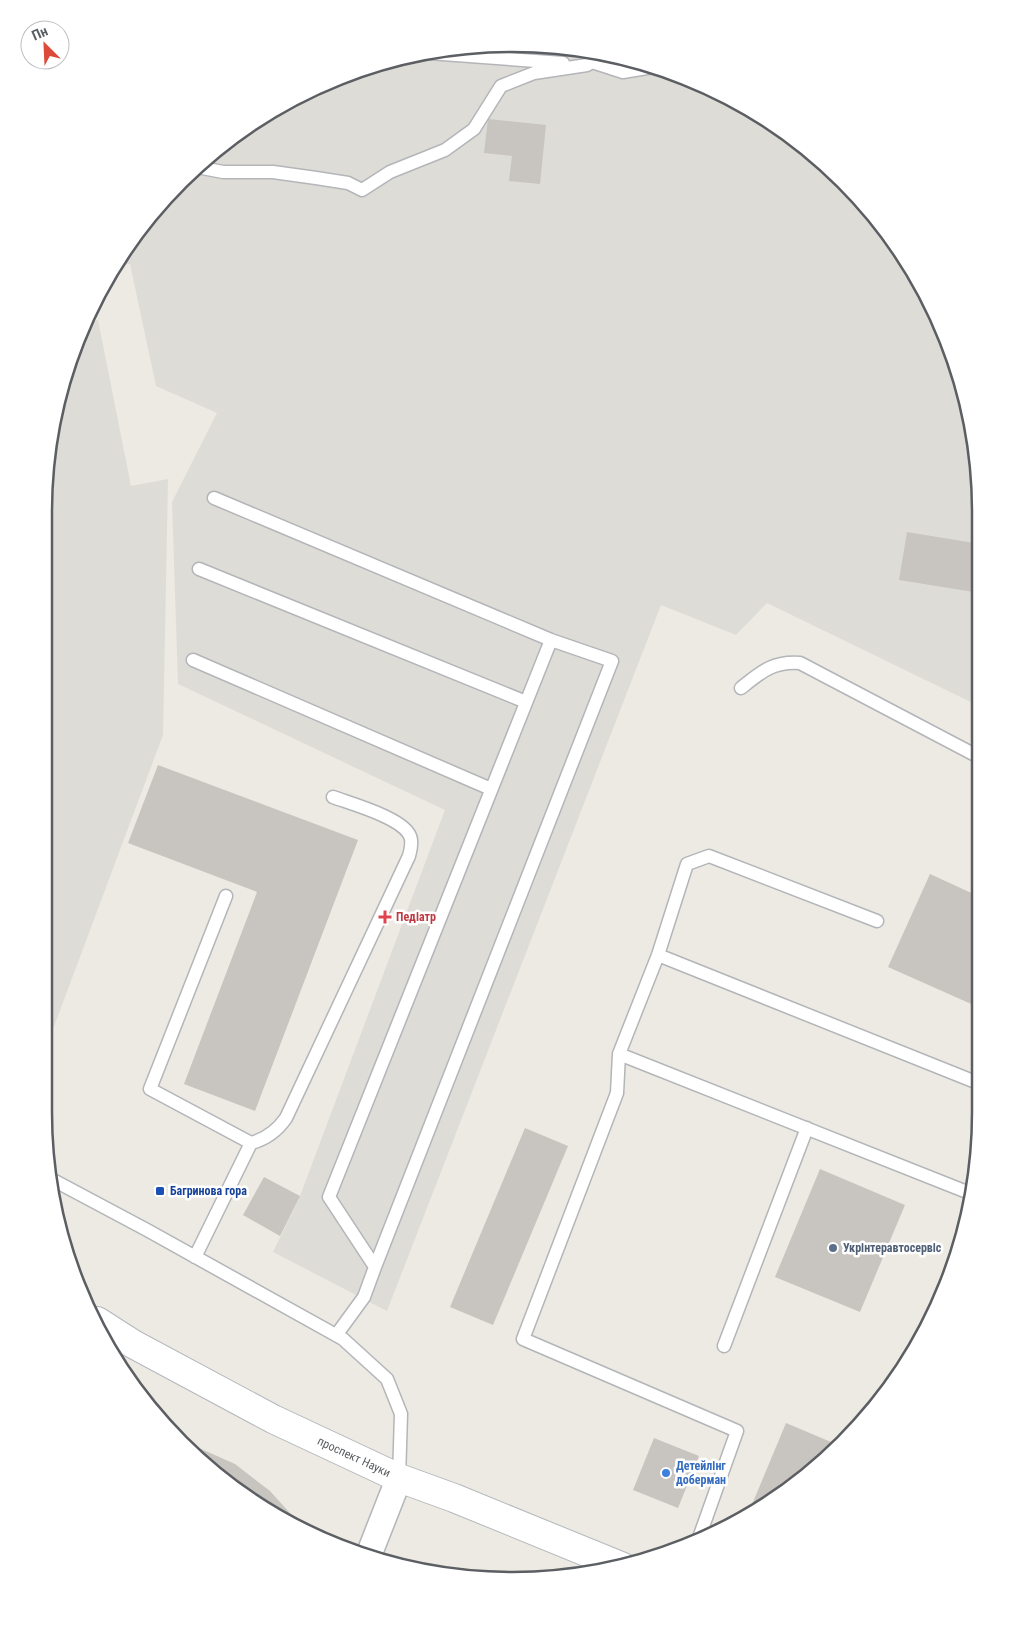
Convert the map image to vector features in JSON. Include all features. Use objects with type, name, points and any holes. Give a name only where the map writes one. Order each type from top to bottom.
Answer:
[{"type":"main road","name":"проспект Науки","points":[[106,1327],[133,1344],[274,1418],[398,1478],[454,1498],[611,1562]]},
{"type":"street","points":[[371,1550],[398,1478]]},
{"type":"lane","points":[[466,55],[594,60],[623,72],[637,70]]},
{"type":"lane","points":[[207,169],[223,172],[273,172],[348,183],[362,190],[390,172],[445,150],[474,130],[501,86],[534,73],[594,60]]},
{"type":"lane","points":[[214,498],[551,640],[612,661],[364,1297],[337,1334]]},
{"type":"lane","points":[[200,569],[526,702]]},
{"type":"lane","points":[[375,1266],[328,1197],[551,640]]},
{"type":"lane","points":[[193,660],[491,789]]},
{"type":"lane","points":[[741,688],[763,671],[776,664],[787,662],[800,663],[972,754]]},
{"type":"lane","points":[[196,1257],[251,1143],[260,1140],[279,1128],[286,1118],[412,846],[411,835],[403,826],[333,797]]},
{"type":"lane","points":[[701,1532],[737,1431],[523,1339],[617,1093],[619,1054],[658,955],[687,864],[709,856],[877,921]]},
{"type":"lane","points":[[226,896],[150,1089],[251,1143]]},
{"type":"lane","points":[[658,955],[972,1081]]},
{"type":"lane","points":[[619,1054],[966,1192]]},
{"type":"lane","points":[[724,1346],[807,1128]]},
{"type":"lane","points":[[58,1182],[337,1334],[387,1379],[401,1414],[398,1478]]},
{"type":"shaded area","points":[[512,52],[573,56],[632,68],[689,88],[716,100],[768,130],[816,167],[858,209],[895,257],[925,309],[937,336],[957,393],[969,452],[972,482],[972,703],[767,603],[736,635],[661,605],[387,1311],[273,1252],[300,1196],[445,810],[178,684],[172,502],[217,413],[156,386],[130,264],[125,264],[148,232],[187,187],[232,148],[257,130],[309,100],[336,88],[393,68],[452,56]]},
{"type":"shaded area","points":[[98,320],[131,486],[168,479],[163,735],[52,1031],[53,482],[56,452],[68,393],[95,321]]},
{"type":"building","points":[[488,119],[546,125],[540,184],[509,181],[512,156],[484,153]]},
{"type":"building","points":[[907,532],[972,543],[972,592],[899,580]]},
{"type":"building","points":[[158,765],[358,840],[255,1111],[184,1084],[257,892],[128,843]]},
{"type":"building","points":[[930,874],[972,893],[972,1004],[888,967]]},
{"type":"building","points":[[525,1128],[568,1146],[493,1325],[450,1307]]},
{"type":"building","points":[[820,1169],[905,1205],[860,1312],[775,1277]]},
{"type":"building","points":[[264,1177],[300,1196],[280,1236],[243,1215]]},
{"type":"building","points":[[786,1423],[831,1442],[829,1446],[793,1477],[752,1505]]},
{"type":"building","name":"Детейлінг доберман","points":[[654,1438],[699,1456],[678,1508],[633,1490]]},
{"type":"building","points":[[197,1447],[235,1464],[270,1491],[293,1517],[232,1477]]},
{"type":"place","name":"Педіатр","points":[[385,917]]},
{"type":"place","name":"Багринова гора","points":[[160,1191]]},
{"type":"place","name":"Укрінтеравтосервіс","points":[[833,1248]]},
{"type":"place","name":"Детейлінг доберман","points":[[666,1473]]}]
